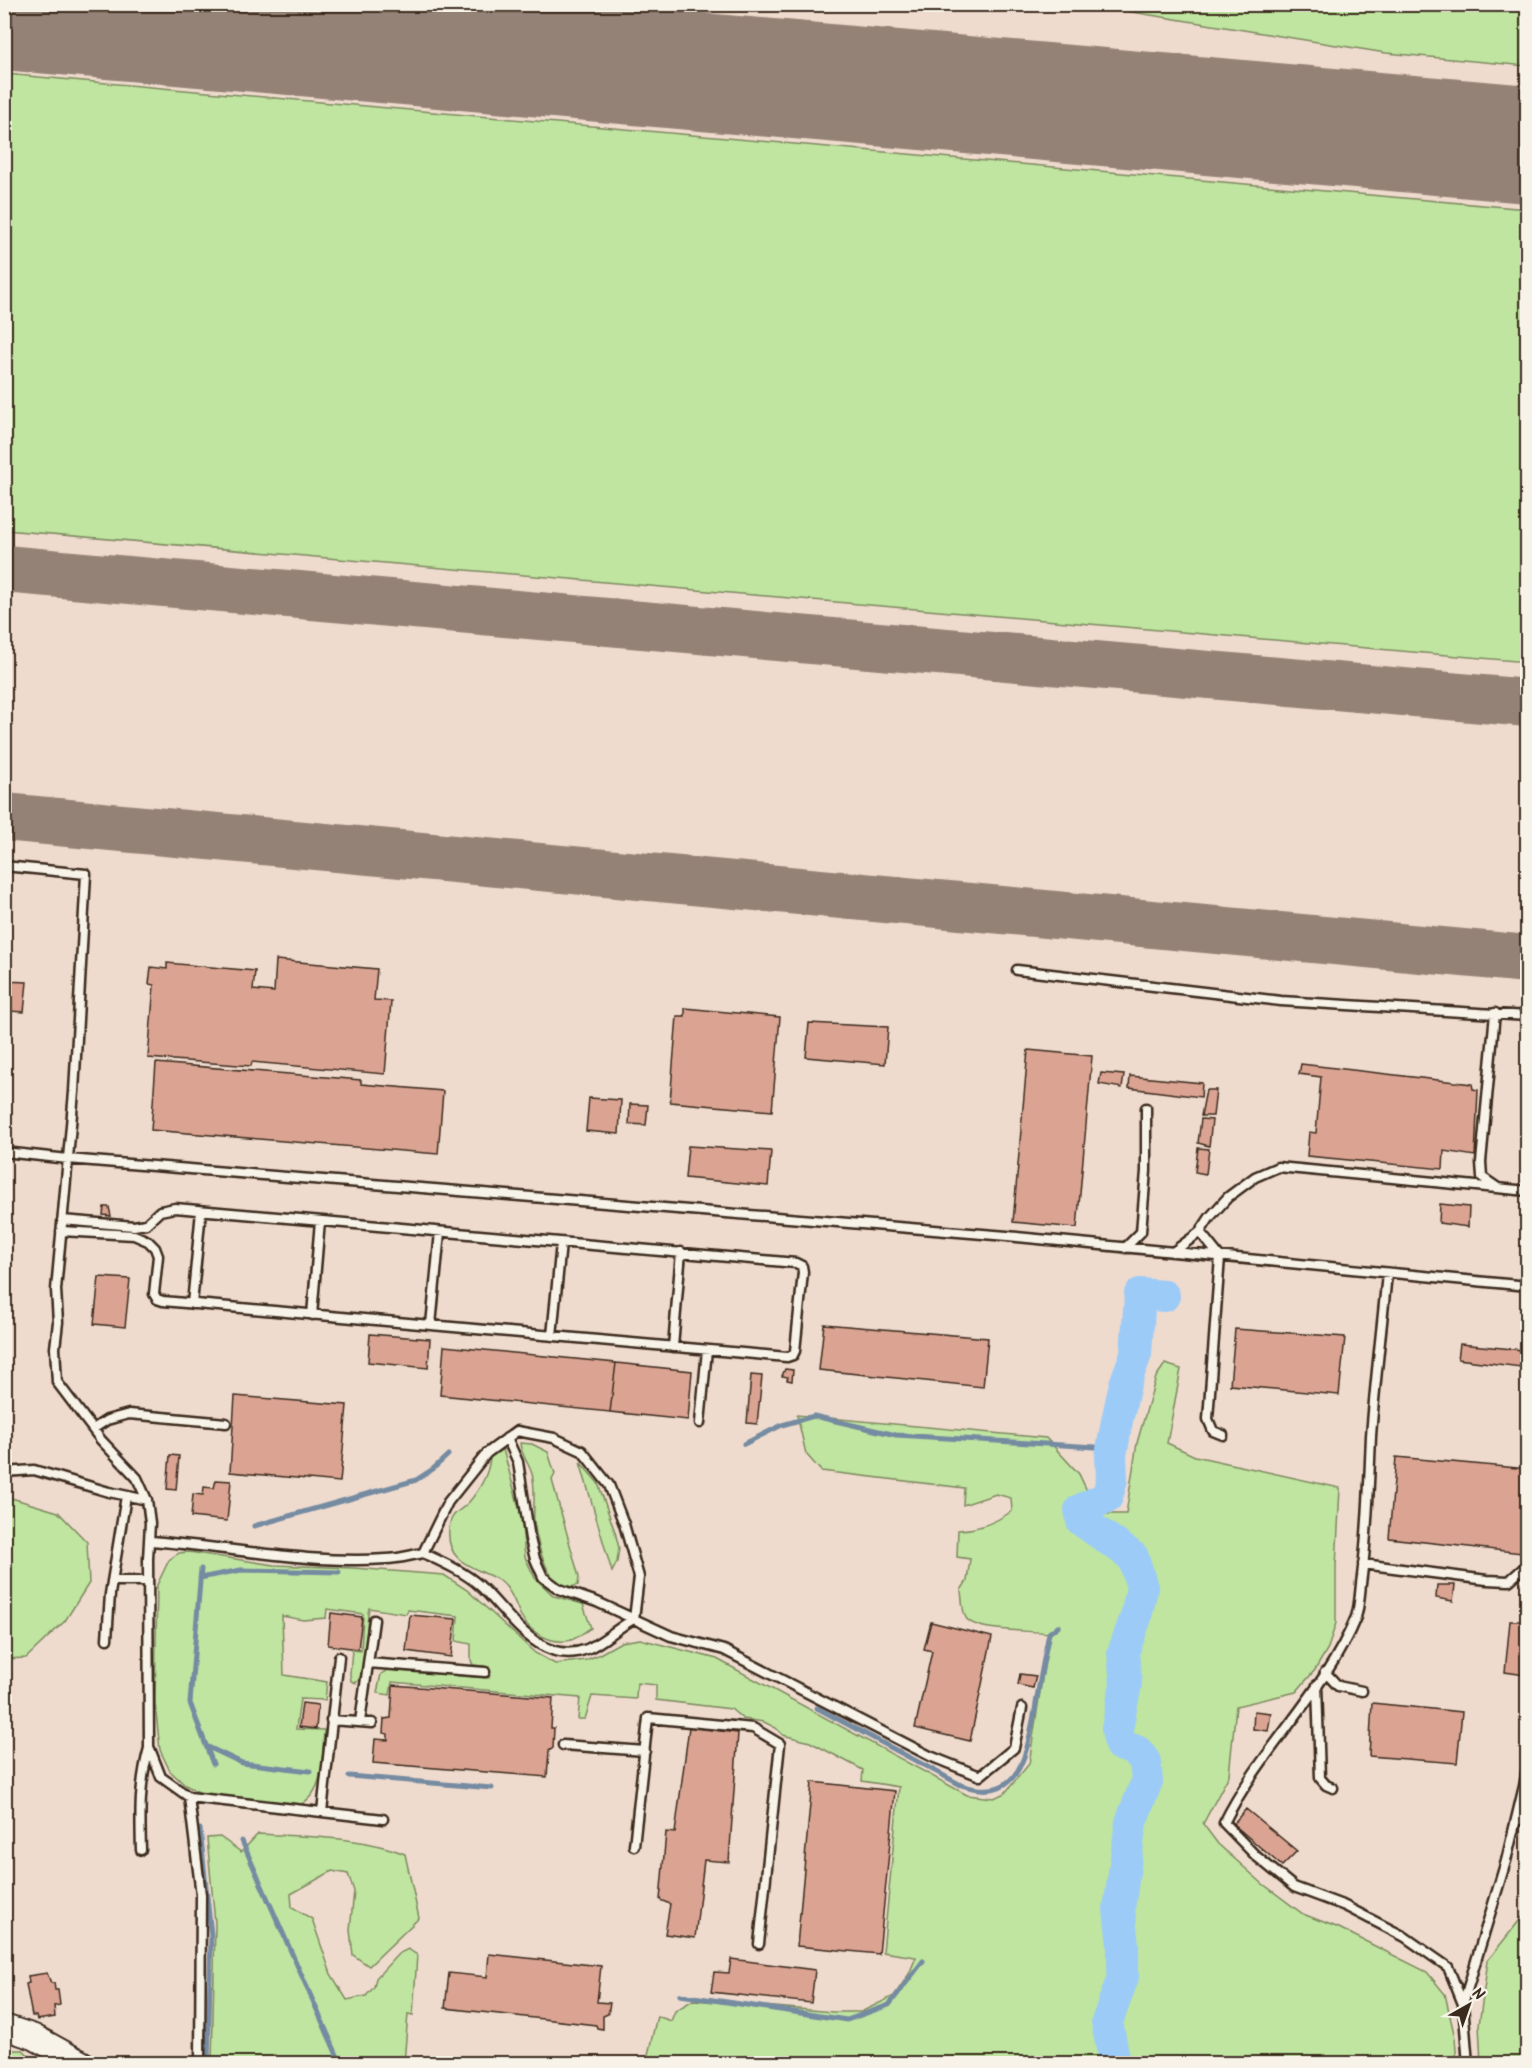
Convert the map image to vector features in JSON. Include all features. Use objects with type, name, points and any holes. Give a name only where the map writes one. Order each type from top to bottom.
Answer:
[{"type":"street","points":[[4,2027],[34,2037],[83,2064]]},
{"type":"lane","points":[[4,866],[86,874],[68,1159],[56,1290],[58,1322],[55,1348],[57,1382],[93,1429],[137,1478],[147,1500],[150,1541],[148,1581],[149,1748],[140,1793],[141,1850]]},
{"type":"lane","points":[[1017,970],[1281,1001],[1527,1016]]},
{"type":"lane","points":[[1495,1013],[1481,1162],[1482,1177],[1501,1190]]},
{"type":"lane","points":[[1146,1108],[1146,1171],[1141,1232],[1152,1250]]},
{"type":"lane","points":[[4,1152],[1007,1236],[1527,1287]]},
{"type":"lane","points":[[1173,1252],[1200,1232],[1228,1197],[1255,1177],[1278,1167],[1527,1191]]},
{"type":"lane","points":[[61,1231],[140,1236],[154,1248],[158,1256],[154,1294],[157,1299],[787,1357],[793,1355],[795,1351],[803,1272],[802,1266],[796,1263],[176,1208],[160,1211],[146,1224],[134,1226],[62,1220]]},
{"type":"lane","points":[[192,1304],[201,1211]]},
{"type":"lane","points":[[312,1315],[320,1221]]},
{"type":"lane","points":[[431,1325],[440,1232]]},
{"type":"lane","points":[[1125,1248],[1141,1232]]},
{"type":"lane","points":[[1200,1232],[1220,1257],[1208,1419],[1213,1431],[1223,1436]]},
{"type":"lane","points":[[552,1336],[561,1243]]},
{"type":"lane","points":[[673,1347],[681,1252]]},
{"type":"lane","points":[[1387,1273],[1371,1436],[1368,1530],[1357,1615],[1317,1685],[1235,1801],[1224,1823],[1256,1856],[1294,1887],[1345,1906],[1405,1937],[1448,1967],[1463,2004],[1468,2064]]},
{"type":"lane","points":[[700,1424],[707,1350]]},
{"type":"lane","points":[[93,1429],[107,1420],[129,1414],[226,1423]]},
{"type":"lane","points":[[423,1553],[448,1502],[488,1453],[517,1431],[554,1438],[582,1451],[609,1485],[624,1524],[639,1577],[634,1619]]},
{"type":"lane","points":[[507,1438],[518,1462],[535,1559],[543,1577],[559,1589],[597,1602],[671,1636],[724,1650],[930,1756],[980,1776],[1014,1748],[1022,1708]]},
{"type":"lane","points":[[4,1472],[34,1470],[147,1500]]},
{"type":"lane","points":[[107,1639],[112,1581],[126,1496]]},
{"type":"lane","points":[[150,1541],[301,1558],[387,1559],[423,1553],[478,1584],[522,1632],[547,1648],[568,1652],[587,1649],[634,1619]]},
{"type":"lane","points":[[1363,1564],[1476,1579],[1509,1581],[1527,1564]]},
{"type":"lane","points":[[112,1581],[148,1581]]},
{"type":"lane","points":[[360,1722],[374,1620]]},
{"type":"lane","points":[[322,1812],[339,1657]]},
{"type":"lane","points":[[368,1663],[485,1672]]},
{"type":"lane","points":[[1325,1671],[1338,1686],[1362,1691]]},
{"type":"lane","points":[[1317,1685],[1320,1778],[1326,1785],[1333,1788]]},
{"type":"lane","points":[[634,1846],[648,1718],[753,1728],[780,1744],[759,1944]]},
{"type":"lane","points":[[332,1720],[372,1724]]},
{"type":"lane","points":[[563,1745],[645,1751]]},
{"type":"lane","points":[[149,1748],[161,1777],[189,1797],[383,1820]]},
{"type":"lane","points":[[1463,2004],[1506,1861],[1527,1764]]},
{"type":"lane","points":[[189,1797],[201,1895],[200,2064]]},
{"type":"lane","points":[[1516,1819],[1527,1821]]},
{"type":"green space","points":[[965,5],[1527,5],[1527,66],[1386,53],[1107,8]]},
{"type":"green space","points":[[5,74],[1527,209],[1527,662],[5,530]]},
{"type":"green space","points":[[1165,1364],[1181,1369],[1167,1443],[1195,1456],[1340,1488],[1336,1623],[1328,1648],[1315,1670],[1296,1692],[1236,1706],[1229,1775],[1203,1824],[1218,1844],[1263,1884],[1303,1914],[1339,1928],[1427,1972],[1445,1994],[1455,2038],[1457,2063],[646,2063],[657,2016],[671,2021],[675,2011],[693,2000],[833,2012],[861,2012],[894,1996],[909,1974],[916,1957],[883,1952],[899,1787],[862,1781],[863,1770],[810,1742],[783,1735],[776,1728],[764,1722],[743,1719],[731,1709],[656,1700],[656,1685],[637,1683],[636,1699],[592,1696],[585,1719],[578,1719],[580,1698],[392,1682],[390,1695],[377,1693],[381,1674],[388,1670],[489,1678],[489,1667],[473,1665],[471,1644],[456,1641],[458,1616],[408,1610],[406,1614],[369,1608],[365,1659],[356,1683],[351,1681],[350,1673],[352,1650],[361,1651],[363,1614],[327,1609],[326,1618],[303,1620],[282,1616],[284,1675],[327,1682],[325,1700],[300,1699],[296,1729],[324,1730],[318,1784],[306,1801],[296,1807],[206,1796],[185,1785],[170,1771],[160,1750],[155,1703],[157,1585],[169,1560],[179,1553],[189,1552],[274,1565],[444,1575],[467,1590],[535,1653],[555,1664],[586,1660],[621,1642],[640,1639],[717,1659],[967,1795],[994,1798],[1005,1793],[1029,1764],[1049,1633],[992,1629],[972,1623],[966,1618],[961,1590],[967,1581],[970,1559],[957,1557],[958,1530],[979,1527],[1006,1515],[1012,1511],[1011,1498],[996,1494],[963,1505],[964,1488],[821,1471],[806,1454],[797,1415],[1046,1438],[1079,1474],[1098,1514],[1126,1514],[1137,1443],[1156,1377]]},
{"type":"green space","points":[[520,1443],[532,1444],[548,1452],[555,1474],[552,1480],[579,1577],[578,1585],[568,1587],[559,1583],[552,1576],[541,1554],[534,1521],[532,1474]]},
{"type":"green space","points":[[503,1449],[521,1515],[525,1557],[535,1578],[554,1596],[583,1604],[591,1628],[571,1640],[549,1639],[530,1628],[504,1584],[465,1563],[452,1551],[449,1542],[451,1520],[480,1487],[488,1469],[490,1457]]},
{"type":"green space","points":[[580,1462],[598,1483],[615,1532],[619,1548],[617,1562],[612,1572]]},
{"type":"green space","points":[[8,1497],[58,1512],[87,1542],[89,1583],[65,1621],[26,1658],[5,1659],[4,1499]]},
{"type":"green space","points":[[258,1834],[351,1841],[405,1854],[419,1918],[369,1966],[353,1955],[350,1930],[354,1891],[348,1874],[332,1871],[291,1894],[292,1907],[312,1919],[331,1974],[347,2000],[366,1996],[374,1987],[376,1978],[398,1954],[408,1949],[417,1955],[413,2015],[408,2014],[404,2063],[212,2063],[215,1923],[207,1838],[220,1837],[241,1852]]},
{"type":"green space","points":[[1527,1911],[1527,2063],[1481,2063],[1479,2025],[1488,1960]]},
{"type":"green space","points":[[12,2050],[23,2050],[36,2062],[14,2063]]},
{"type":"building","points":[[276,960],[377,969],[374,1000],[391,1001],[385,1074],[252,1062],[251,1066],[148,1058],[154,985],[149,984],[151,967],[167,969],[167,963],[255,971],[253,990],[274,992]]},
{"type":"building","points":[[4,981],[27,982],[24,1012],[9,1011],[8,1015],[4,1015]]},
{"type":"building","points":[[685,1008],[780,1017],[772,1111],[670,1102],[677,1016],[685,1016]]},
{"type":"building","points":[[809,1023],[888,1027],[885,1064],[806,1057]]},
{"type":"building","points":[[1028,1050],[1092,1056],[1077,1228],[1013,1222]]},
{"type":"building","points":[[156,1063],[361,1080],[361,1084],[443,1091],[438,1154],[151,1130]]},
{"type":"building","points":[[1301,1064],[1472,1084],[1473,1089],[1478,1090],[1475,1156],[1444,1151],[1443,1169],[1307,1156],[1309,1132],[1316,1133],[1321,1077],[1299,1074]]},
{"type":"building","points":[[1101,1073],[1124,1075],[1122,1088],[1099,1084]]},
{"type":"building","points":[[1130,1076],[1202,1083],[1201,1097],[1129,1088]]},
{"type":"building","points":[[1206,1090],[1216,1090],[1213,1116],[1201,1116]]},
{"type":"building","points":[[589,1098],[621,1100],[619,1134],[586,1131]]},
{"type":"building","points":[[630,1104],[648,1105],[646,1125],[629,1124]]},
{"type":"building","points":[[1201,1119],[1212,1120],[1209,1146],[1198,1143]]},
{"type":"building","points":[[688,1146],[771,1151],[768,1186],[685,1178]]},
{"type":"building","points":[[1198,1148],[1209,1149],[1206,1174],[1195,1172]]},
{"type":"building","points":[[1440,1204],[1469,1207],[1468,1227],[1439,1223]]},
{"type":"building","points":[[104,1207],[109,1207],[111,1216],[103,1215]]},
{"type":"building","points":[[99,1277],[130,1279],[125,1327],[94,1324]]},
{"type":"building","points":[[824,1324],[988,1338],[983,1387],[819,1370]]},
{"type":"building","points":[[1235,1329],[1345,1337],[1339,1395],[1230,1385]]},
{"type":"building","points":[[370,1334],[430,1339],[428,1368],[368,1362]]},
{"type":"building","points":[[1460,1344],[1523,1350],[1521,1367],[1458,1359]]},
{"type":"building","points":[[444,1346],[616,1363],[610,1412],[440,1395]]},
{"type":"building","points":[[616,1363],[692,1371],[688,1420],[610,1412]]},
{"type":"building","points":[[785,1369],[793,1370],[792,1381],[782,1376]]},
{"type":"building","points":[[751,1375],[762,1376],[757,1424],[747,1423]]},
{"type":"building","points":[[235,1396],[347,1405],[340,1482],[230,1472]]},
{"type":"building","points":[[170,1455],[179,1456],[176,1490],[167,1489]]},
{"type":"building","points":[[1396,1457],[1528,1469],[1524,1523],[1528,1523],[1528,1539],[1523,1538],[1522,1553],[1389,1538]]},
{"type":"building","points":[[216,1480],[231,1481],[227,1521],[191,1517],[193,1494],[203,1495],[204,1487],[214,1488]]},
{"type":"building","points":[[1437,1585],[1455,1585],[1453,1601],[1436,1598]]},
{"type":"building","points":[[331,1613],[362,1617],[358,1649],[328,1645]]},
{"type":"building","points":[[410,1615],[456,1619],[451,1657],[406,1651]]},
{"type":"building","points":[[1510,1621],[1528,1621],[1525,1675],[1505,1672]]},
{"type":"building","points":[[931,1622],[992,1637],[970,1741],[915,1728],[932,1651],[924,1649]]},
{"type":"building","points":[[1020,1674],[1036,1676],[1033,1688],[1018,1685]]},
{"type":"building","points":[[393,1685],[553,1698],[551,1728],[554,1728],[553,1748],[549,1751],[547,1777],[373,1763],[375,1739],[388,1740],[388,1734],[383,1733],[384,1719],[391,1718]]},
{"type":"building","points":[[302,1703],[318,1705],[316,1729],[299,1727]]},
{"type":"building","points":[[1372,1703],[1462,1712],[1457,1763],[1369,1756]]},
{"type":"building","points":[[1254,1711],[1271,1713],[1268,1731],[1253,1729]]},
{"type":"building","points":[[689,1727],[738,1733],[729,1862],[704,1860],[695,1938],[665,1934],[670,1904],[660,1900],[666,1832],[675,1833]]},
{"type":"building","points":[[812,1782],[895,1791],[879,1954],[797,1946]]},
{"type":"building","points":[[1246,1809],[1297,1851],[1282,1866],[1233,1824]]},
{"type":"building","points":[[489,1954],[601,1966],[597,2002],[610,2003],[608,2014],[603,2016],[603,2029],[597,2028],[596,2025],[445,2008],[449,1973],[487,1977]]},
{"type":"building","points":[[731,1959],[815,1970],[811,2003],[711,1992],[714,1972],[729,1973]]},
{"type":"building","points":[[47,1973],[51,1983],[54,1983],[55,1990],[58,1990],[60,2005],[54,2006],[55,2017],[37,2020],[36,2016],[32,2016],[26,1984],[29,1983],[28,1976]]},
{"type":"waterway","points":[[1115,2064],[1107,2022],[1123,1977],[1123,1945],[1119,1909],[1131,1822],[1147,1781],[1145,1762],[1137,1751],[1120,1745],[1117,1729],[1126,1684],[1123,1653],[1136,1617],[1142,1587],[1133,1557],[1082,1521],[1080,1510],[1107,1497],[1112,1479],[1111,1456],[1117,1421],[1125,1384],[1136,1354],[1140,1294],[1164,1296]]},
{"type":"waterway","points":[[744,1444],[782,1425],[814,1416],[896,1435],[1112,1448]]},
{"type":"waterway","points":[[254,1526],[416,1480],[448,1455]]},
{"type":"waterway","points":[[201,1569],[190,1703],[213,1764]]},
{"type":"waterway","points":[[200,1578],[241,1570],[339,1572]]},
{"type":"waterway","points":[[817,1708],[961,1785],[981,1789],[997,1788],[1008,1782],[1017,1772],[1023,1758],[1032,1727],[1049,1633],[1058,1626]]},
{"type":"waterway","points":[[206,1746],[242,1763],[310,1771]]},
{"type":"waterway","points":[[349,1776],[492,1788]]},
{"type":"waterway","points":[[200,1829],[211,1935],[208,2064]]},
{"type":"waterway","points":[[242,1841],[341,2064]]},
{"type":"waterway","points":[[680,1995],[847,2020],[889,2005],[923,1961]]},
{"type":"taxiway","points":[[4,569],[1528,703]]},
{"type":"taxiway","points":[[4,817],[1528,959]]},
{"type":"runway","points":[[4,11],[1528,144]]}]
